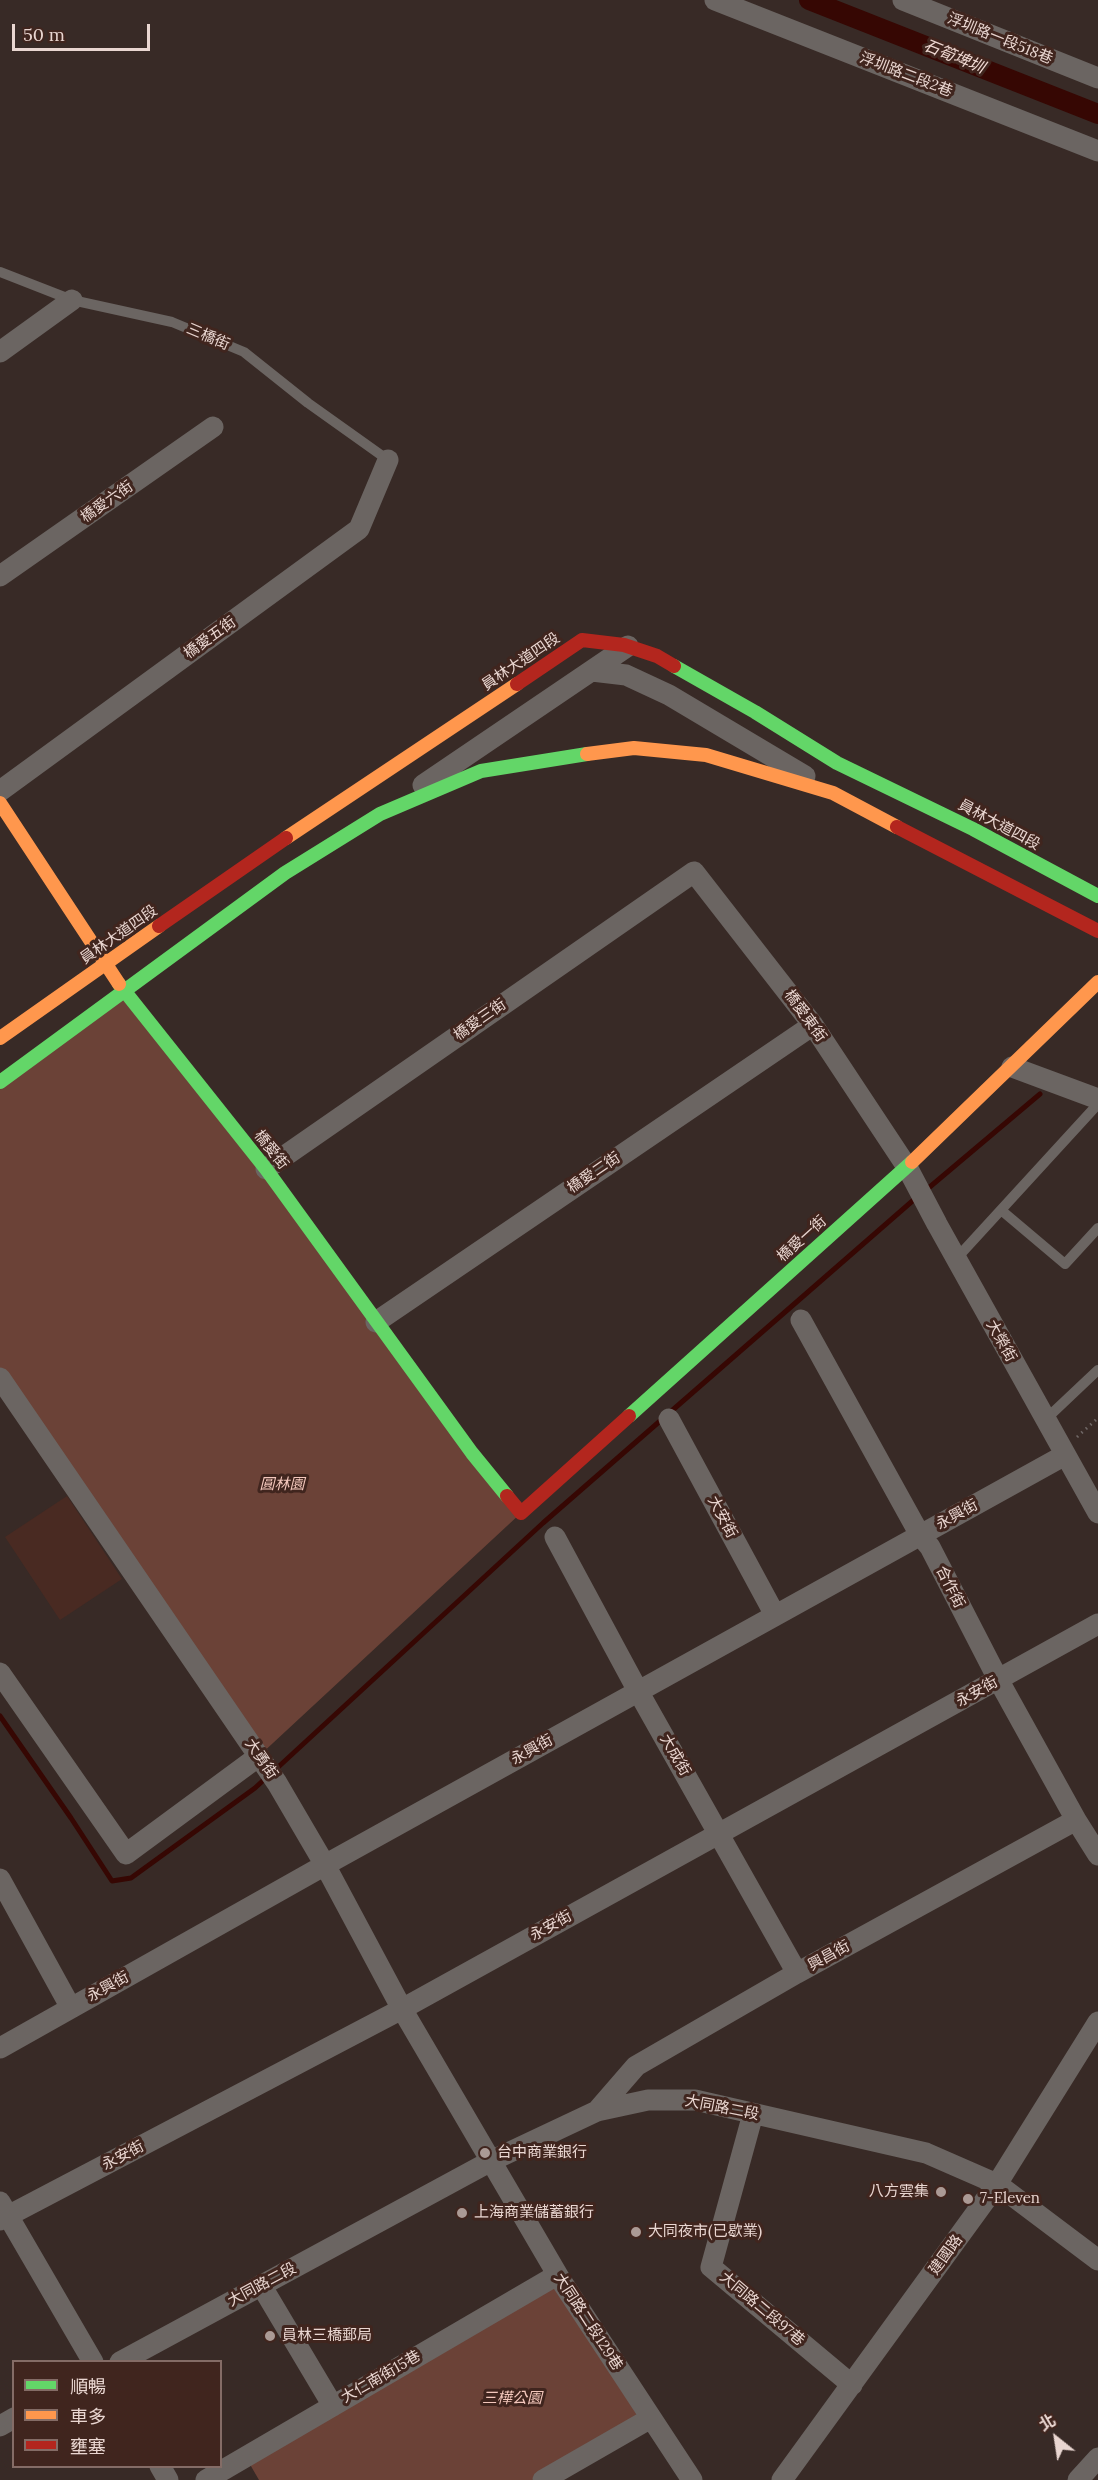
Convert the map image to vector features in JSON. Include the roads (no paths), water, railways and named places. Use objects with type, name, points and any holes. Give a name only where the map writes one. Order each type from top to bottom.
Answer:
[{"type":"main road","name":"員林大道四段","points":[[0,1038],[222,882],[582,640],[628,646],[657,656],[713,687],[837,763],[973,829],[1098,896]]},
{"type":"main road","points":[[0,1082],[285,873],[380,814],[482,771],[633,748],[706,754],[833,793],[1098,931]]},
{"type":"main road","name":"橋愛街","points":[[0,803],[124,992],[266,1169],[472,1453],[521,1513]]},
{"type":"main road","name":"橋愛一街","points":[[521,1513],[910,1173],[1098,982]]},
{"type":"street","name":"浮圳路二段2巷","points":[[715,0],[1098,151]]},
{"type":"street","name":"浮圳路一段518巷","points":[[903,0],[1098,78]]},
{"type":"street","points":[[0,352],[72,300]]},
{"type":"street","name":"橋愛六街","points":[[0,576],[213,428]]},
{"type":"street","name":"橋愛五街","points":[[0,791],[359,529],[388,459]]},
{"type":"street","points":[[380,814],[628,646]]},
{"type":"street","points":[[592,671],[626,675],[669,695],[833,793]]},
{"type":"street","name":"橋愛東街","points":[[694,872],[813,1025],[910,1173]]},
{"type":"street","name":"橋愛三街","points":[[266,1169],[694,872]]},
{"type":"street","name":"橋愛二街","points":[[376,1322],[813,1025]]},
{"type":"street","points":[[1012,1067],[1098,1099]]},
{"type":"street","name":"大榮街","points":[[910,1173],[1098,1513]]},
{"type":"street","name":"合作街","points":[[801,1320],[920,1535],[930,1547],[999,1681],[1076,1820],[1098,1855]]},
{"type":"street","name":"大勇街","points":[[0,1378],[277,1783],[325,1865],[402,2009],[491,2161]]},
{"type":"street","name":"大安街","points":[[669,1419],[775,1615]]},
{"type":"street","name":"永興街","points":[[0,2048],[920,1535],[1064,1452]]},
{"type":"street","name":"大成街","points":[[555,1537],[638,1691],[720,1832],[797,1973]]},
{"type":"street","name":"永安街","points":[[3,2213],[402,2009],[720,1832],[999,1681],[1098,1624]]},
{"type":"street","points":[[0,1673],[126,1854],[262,1760]]},
{"type":"street","name":"興昌街","points":[[597,2111],[636,2066],[797,1973],[1076,1820]]},
{"type":"street","points":[[0,1879],[71,2008]]},
{"type":"street","name":"建國路","points":[[782,2480],[997,2184],[1098,2022]]},
{"type":"street","name":"大同路二段","points":[[122,2360],[491,2161],[597,2111],[648,2100],[694,2100],[926,2153],[997,2184],[1098,2260]]},
{"type":"street","name":"大同路二段97巷","points":[[753,2114],[711,2267],[852,2385]]},
{"type":"street","name":"大同路二段129巷","points":[[491,2161],[557,2275],[692,2480]]},
{"type":"street","points":[[3,2213],[92,2360]]},
{"type":"street","name":"大仁南街15巷","points":[[206,2480],[557,2275]]},
{"type":"street","points":[[261,2285],[333,2406]]},
{"type":"street","points":[[543,2480],[651,2418]]},
{"type":"street","points":[[1078,2480],[1098,2458]]},
{"type":"lane","name":"三橋街","points":[[0,272],[72,300],[172,322],[244,352],[308,403],[388,459]]},
{"type":"lane","points":[[956,1259],[1098,1104]]},
{"type":"lane","points":[[1001,1210],[1065,1264],[1098,1228]]},
{"type":"lane","points":[[1045,1420],[1098,1370]]},
{"type":"waterway","name":"石筍埤圳","points":[[809,0],[1098,114]]},
{"type":"waterway","points":[[925,1191],[1040,1094]]},
{"type":"waterway","points":[[275,1770],[543,1523],[917,1197]]},
{"type":"waterway","points":[[0,1716],[112,1881],[131,1878],[255,1788],[268,1776]]},
{"type":"place","name":"台中商業銀行","points":[[485,2153]]},
{"type":"place","name":"八方雲集","points":[[941,2192]]},
{"type":"place","name":"7-Eleven","points":[[968,2199]]},
{"type":"place","name":"上海商業儲蓄銀行","points":[[462,2213]]},
{"type":"place","name":"大同夜市(已歇業)","points":[[636,2232]]},
{"type":"place","name":"員林三橋郵局","points":[[270,2336]]},
{"type":"park label","name":"圓林園","points":[[282,1485]]},
{"type":"park label","name":"三樺公園","points":[[512,2399]]}]
